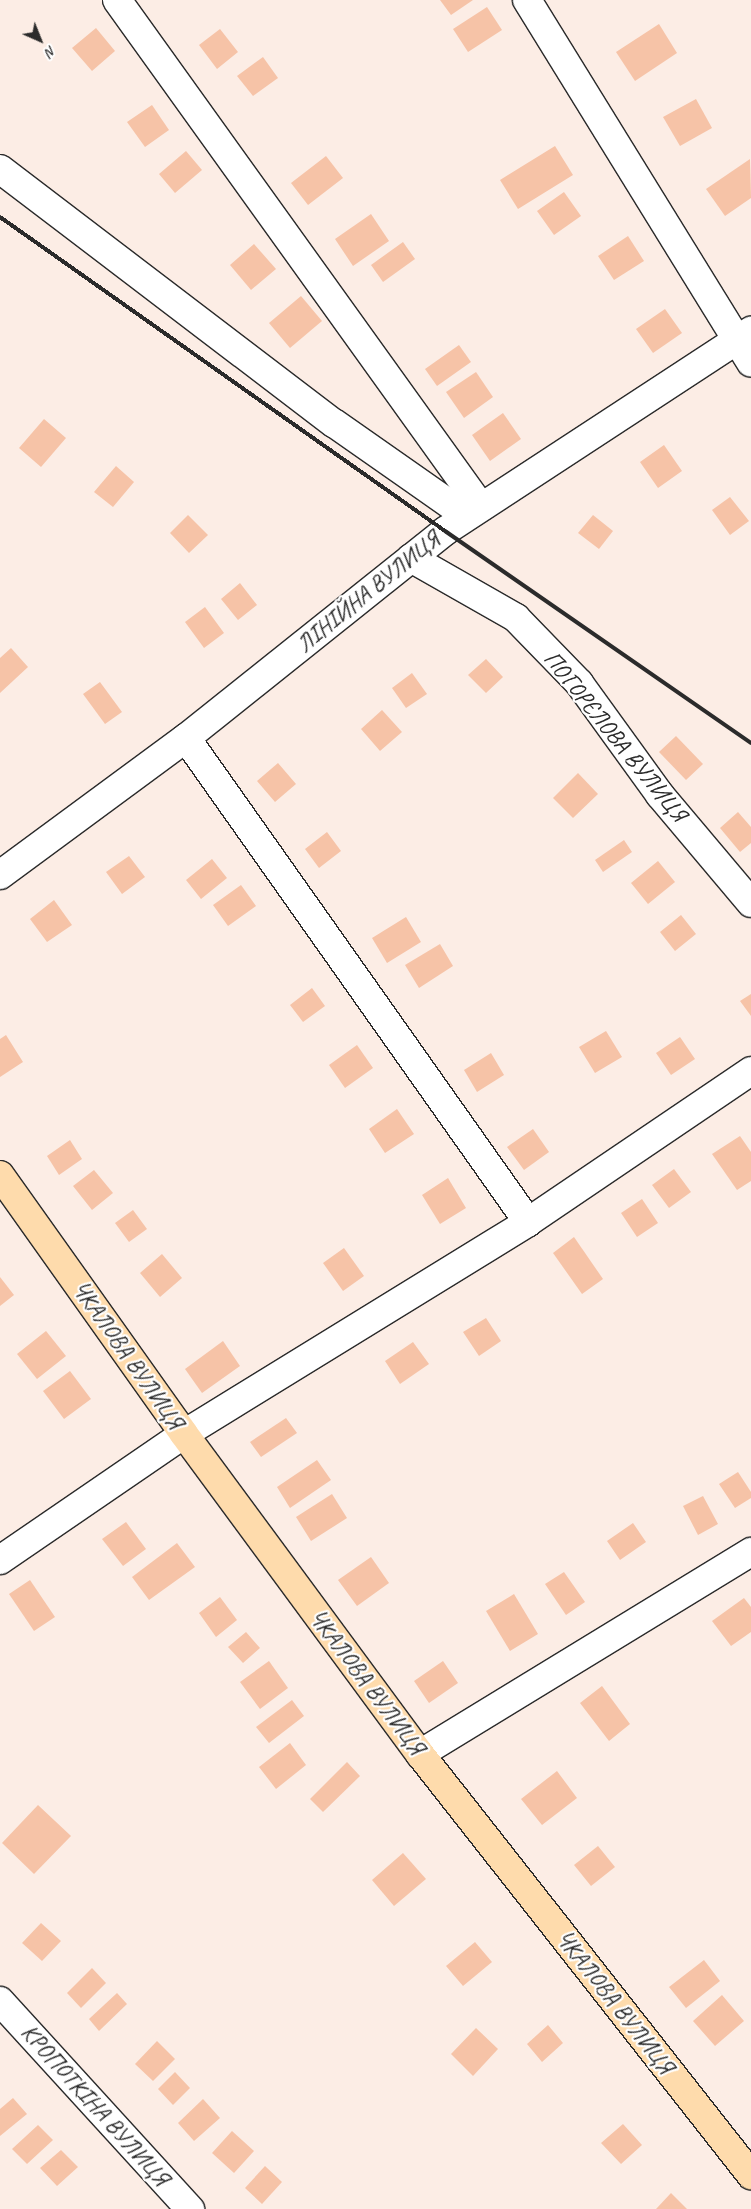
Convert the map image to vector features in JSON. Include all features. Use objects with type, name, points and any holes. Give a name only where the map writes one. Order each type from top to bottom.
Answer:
[{"type":"main road","name":"ЧКАЛОВА ВУЛИЦЯ","points":[[0,1175],[184,1434],[420,1754],[751,2175]]},
{"type":"street","points":[[117,0],[474,512]]},
{"type":"street","points":[[527,0],[746,344]]},
{"type":"street","points":[[0,169],[334,423],[474,512]]},
{"type":"street","name":"ЛІНІЙНА ВУЛИЦЯ","points":[[0,875],[186,738],[445,531],[746,344]]},
{"type":"street","name":"ПОГОРЄЛОВА ВУЛИЦЯ","points":[[411,558],[516,618],[579,683],[660,795],[751,903]]},
{"type":"street","points":[[186,738],[528,1222]]},
{"type":"street","points":[[0,1560],[184,1434],[528,1222],[751,1071]]},
{"type":"street","points":[[420,1754],[751,1552]]},
{"type":"street","name":"КРОПОТКІНА ВУЛИЦЯ","points":[[0,2001],[190,2209]]},
{"type":"building","points":[[440,0],[473,0],[451,15]]},
{"type":"building","points":[[487,7],[502,30],[468,52],[453,29]]},
{"type":"building","points":[[659,24],[677,53],[635,81],[616,52]]},
{"type":"building","points":[[96,28],[115,51],[92,71],[72,48]]},
{"type":"building","points":[[220,29],[238,52],[217,69],[199,45]]},
{"type":"building","points":[[263,57],[278,78],[253,96],[237,76]]},
{"type":"building","points":[[696,99],[712,128],[680,146],[663,117]]},
{"type":"building","points":[[152,105],[169,130],[145,147],[127,122]]},
{"type":"building","points":[[555,146],[573,175],[518,209],[500,180]]},
{"type":"building","points":[[186,151],[202,170],[175,193],[159,174]]},
{"type":"building","points":[[326,156],[343,178],[308,205],[291,183]]},
{"type":"building","points":[[750,159],[751,198],[725,216],[706,189]]},
{"type":"building","points":[[564,192],[581,216],[554,235],[537,211]]},
{"type":"building","points":[[371,214],[389,241],[353,266],[335,239]]},
{"type":"building","points":[[628,236],[644,261],[614,280],[598,256]]},
{"type":"building","points":[[403,242],[415,259],[383,282],[371,265]]},
{"type":"building","points":[[254,244],[276,269],[251,290],[230,265]]},
{"type":"building","points":[[301,296],[322,321],[290,348],[269,323]]},
{"type":"building","points":[[665,309],[682,333],[653,353],[636,329]]},
{"type":"building","points":[[459,345],[471,362],[437,386],[425,369]]},
{"type":"building","points":[[476,372],[493,397],[464,418],[446,392]]},
{"type":"building","points":[[503,413],[521,439],[490,461],[472,435]]},
{"type":"building","points":[[44,419],[66,438],[41,467],[19,448]]},
{"type":"building","points":[[664,445],[682,471],[658,488],[640,462]]},
{"type":"building","points":[[116,466],[134,482],[113,507],[94,492]]},
{"type":"building","points":[[730,497],[749,521],[730,535],[712,510]]},
{"type":"building","points":[[188,515],[208,535],[189,553],[170,533]]},
{"type":"building","points":[[593,515],[613,531],[599,549],[578,533]]},
{"type":"building","points":[[240,583],[257,605],[238,620],[221,599]]},
{"type":"building","points":[[205,607],[224,633],[204,648],[185,622]]},
{"type":"building","points":[[11,648],[28,667],[0,693],[0,658]]},
{"type":"building","points":[[486,659],[503,677],[486,693],[468,675]]},
{"type":"building","points":[[412,673],[427,694],[406,708],[392,688]]},
{"type":"building","points":[[100,682],[122,712],[105,724],[83,694]]},
{"type":"building","points":[[382,710],[402,732],[380,751],[361,729]]},
{"type":"building","points":[[676,736],[703,764],[686,780],[659,752]]},
{"type":"building","points":[[278,763],[296,784],[275,802],[257,781]]},
{"type":"building","points":[[578,773],[598,794],[573,818],[553,798]]},
{"type":"building","points":[[738,812],[751,827],[751,843],[740,852],[720,828]]},
{"type":"building","points":[[327,832],[341,851],[319,868],[305,849]]},
{"type":"building","points":[[624,840],[632,852],[603,872],[595,860]]},
{"type":"building","points":[[129,856],[145,877],[122,894],[106,872]]},
{"type":"building","points":[[212,859],[227,878],[201,899],[186,880]]},
{"type":"building","points":[[658,861],[675,882],[648,904],[631,883]]},
{"type":"building","points":[[241,885],[256,906],[228,926],[213,905]]},
{"type":"building","points":[[54,900],[72,925],[47,942],[30,919]]},
{"type":"building","points":[[681,915],[696,934],[675,951],[660,932]]},
{"type":"building","points":[[406,917],[421,942],[387,963],[372,938]]},
{"type":"building","points":[[440,944],[453,966],[419,988],[405,965]]},
{"type":"building","points":[[312,988],[325,1006],[303,1022],[290,1005]]},
{"type":"building","points":[[751,994],[751,1016],[740,1001]]},
{"type":"building","points":[[606,1031],[622,1057],[595,1073],[579,1047]]},
{"type":"building","points":[[6,1035],[23,1062],[0,1077],[0,1039]]},
{"type":"building","points":[[680,1037],[695,1059],[671,1075],[656,1053]]},
{"type":"building","points":[[357,1045],[373,1068],[345,1088],[329,1065]]},
{"type":"building","points":[[491,1053],[504,1075],[477,1092],[464,1070]]},
{"type":"building","points":[[397,1109],[414,1134],[385,1153],[369,1129]]},
{"type":"building","points":[[533,1129],[549,1152],[524,1170],[507,1147]]},
{"type":"building","points":[[740,1136],[751,1152],[751,1181],[737,1190],[712,1154]]},
{"type":"building","points":[[70,1140],[82,1159],[59,1175],[47,1156]]},
{"type":"building","points":[[674,1169],[691,1192],[669,1208],[652,1185]]},
{"type":"building","points":[[94,1170],[113,1193],[92,1210],[73,1186]]},
{"type":"building","points":[[448,1178],[466,1208],[440,1224],[422,1195]]},
{"type":"building","points":[[642,1199],[658,1223],[637,1237],[621,1213]]},
{"type":"building","points":[[133,1210],[147,1229],[129,1242],[115,1223]]},
{"type":"building","points":[[574,1237],[603,1279],[582,1294],[553,1253]]},
{"type":"building","points":[[344,1248],[364,1276],[343,1291],[323,1263]]},
{"type":"building","points":[[162,1254],[182,1278],[160,1297],[140,1273]]},
{"type":"building","points":[[0,1277],[14,1295],[0,1306]]},
{"type":"building","points":[[486,1318],[501,1341],[479,1356],[463,1332]]},
{"type":"building","points":[[46,1331],[66,1356],[37,1379],[17,1354]]},
{"type":"building","points":[[223,1341],[240,1366],[202,1393],[185,1369]]},
{"type":"building","points":[[413,1342],[429,1364],[400,1384],[385,1361]]},
{"type":"building","points":[[70,1371],[91,1399],[64,1419],[43,1391]]},
{"type":"building","points":[[286,1418],[297,1433],[261,1457],[250,1442]]},
{"type":"building","points":[[317,1460],[331,1480],[290,1508],[277,1487]]},
{"type":"building","points":[[738,1472],[751,1492],[751,1498],[735,1508],[719,1484]]},
{"type":"building","points":[[332,1494],[347,1518],[311,1541],[296,1517]]},
{"type":"building","points":[[703,1496],[718,1524],[698,1535],[683,1506]]},
{"type":"building","points":[[126,1522],[146,1549],[123,1566],[102,1539]]},
{"type":"building","points":[[633,1523],[646,1542],[620,1560],[607,1541]]},
{"type":"building","points":[[177,1543],[195,1567],[149,1600],[132,1577]]},
{"type":"building","points":[[371,1557],[389,1583],[357,1606],[338,1580]]},
{"type":"building","points":[[564,1572],[585,1602],[566,1615],[545,1584]]},
{"type":"building","points":[[30,1580],[55,1617],[34,1631],[9,1594]]},
{"type":"building","points":[[514,1594],[538,1634],[510,1651],[486,1611]]},
{"type":"building","points":[[220,1597],[237,1620],[216,1637],[199,1613]]},
{"type":"building","points":[[744,1598],[751,1607],[751,1632],[731,1646],[712,1621]]},
{"type":"building","points":[[246,1632],[260,1648],[243,1663],[228,1647]]},
{"type":"building","points":[[269,1661],[288,1688],[260,1709],[240,1682]]},
{"type":"building","points":[[443,1661],[458,1683],[429,1703],[414,1681]]},
{"type":"building","points":[[602,1686],[630,1724],[609,1741],[580,1703]]},
{"type":"building","points":[[292,1700],[304,1716],[269,1743],[256,1727]]},
{"type":"building","points":[[290,1743],[306,1765],[276,1789],[259,1767]]},
{"type":"building","points":[[347,1762],[360,1776],[323,1812],[310,1799]]},
{"type":"building","points":[[557,1771],[577,1798],[542,1825],[521,1799]]},
{"type":"building","points":[[38,1805],[71,1836],[34,1874],[2,1843]]},
{"type":"building","points":[[598,1846],[615,1867],[591,1886],[574,1865]]},
{"type":"building","points":[[403,1853],[426,1879],[394,1906],[372,1880]]},
{"type":"building","points":[[41,1923],[61,1941],[42,1961],[22,1943]]},
{"type":"building","points":[[475,1942],[492,1962],[463,1986],[446,1966]]},
{"type":"building","points":[[704,1960],[720,1981],[686,2008],[669,1987]]},
{"type":"building","points":[[92,1968],[106,1983],[81,2008],[67,1993]]},
{"type":"building","points":[[117,1993],[127,2004],[99,2031],[89,2019]]},
{"type":"building","points":[[722,1995],[744,2021],[715,2046],[693,2021]]},
{"type":"building","points":[[548,2025],[563,2043],[542,2062],[527,2044]]},
{"type":"building","points":[[476,2028],[498,2049],[473,2076],[451,2054]]},
{"type":"building","points":[[157,2041],[175,2059],[153,2081],[135,2064]]},
{"type":"building","points":[[175,2072],[190,2088],[173,2105],[158,2089]]},
{"type":"building","points":[[13,2098],[27,2114],[0,2136],[0,2109]]},
{"type":"building","points":[[203,2099],[220,2118],[194,2141],[178,2123]]},
{"type":"building","points":[[623,2124],[642,2145],[621,2164],[601,2143]]},
{"type":"building","points":[[38,2125],[53,2140],[27,2164],[12,2149]]},
{"type":"building","points":[[232,2131],[254,2151],[234,2173],[212,2153]]},
{"type":"building","points":[[61,2150],[78,2167],[57,2186],[40,2168]]},
{"type":"building","points":[[265,2166],[282,2182],[262,2204],[245,2188]]},
{"type":"building","points":[[671,2193],[687,2209],[656,2209]]},
{"type":"railway","points":[[0,217],[445,531],[751,743]]}]
